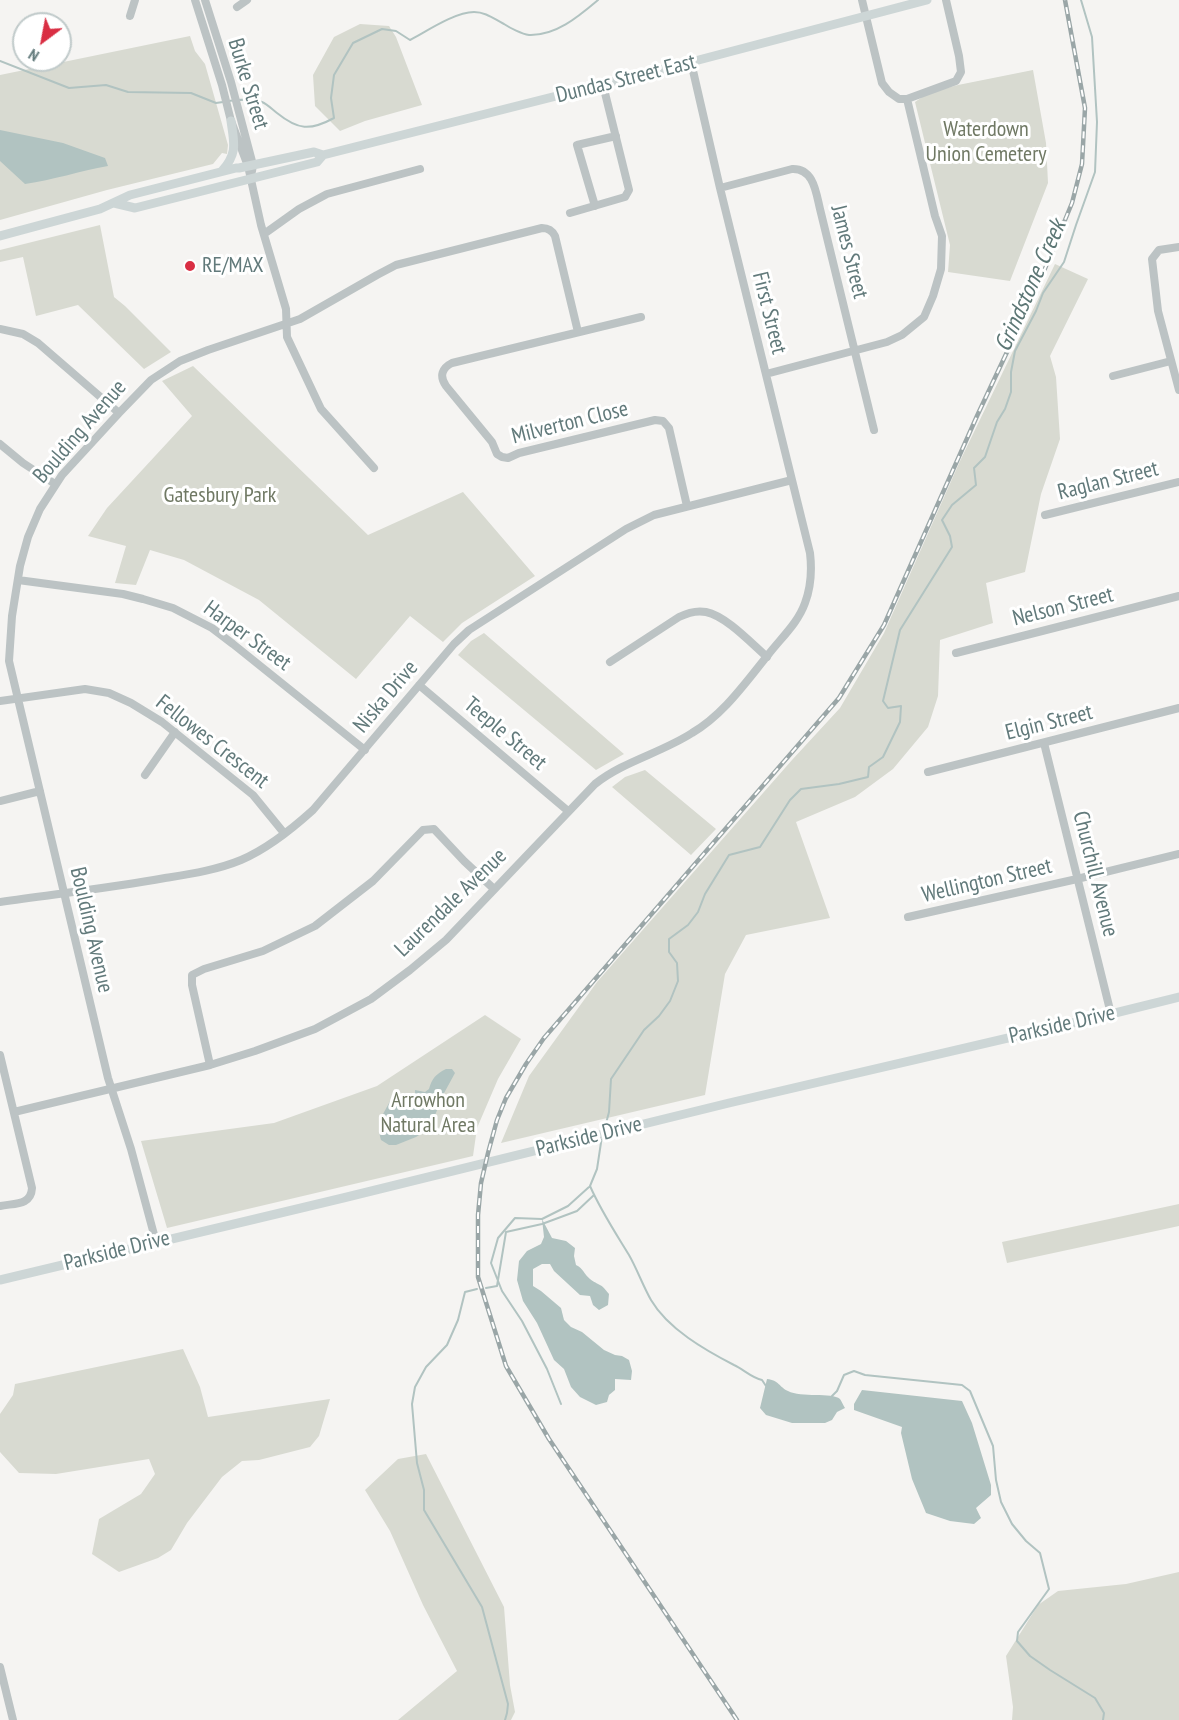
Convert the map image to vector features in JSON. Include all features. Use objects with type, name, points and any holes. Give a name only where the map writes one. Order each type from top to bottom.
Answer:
[{"type":"main road","name":"Dundas Street East","points":[[0,236],[84,214],[130,195],[314,152],[324,155],[927,0]]},
{"type":"main road","points":[[221,172],[233,156],[235,119]]},
{"type":"main road","name":"Dundas Street East","points":[[114,203],[135,208],[252,182],[317,162],[324,155]]},
{"type":"main road","name":"Parkside Drive","points":[[0,1280],[1179,997]]},
{"type":"street","points":[[130,16],[135,0]]},
{"type":"street","name":"Burke Street","points":[[195,0],[235,119]]},
{"type":"street","name":"Burke Street","points":[[205,0],[231,82],[235,119]]},
{"type":"street","points":[[237,7],[247,0]]},
{"type":"street","points":[[862,0],[882,83],[899,99],[907,99],[956,81],[961,72],[946,0]]},
{"type":"street","name":"First Street","points":[[691,62],[810,553],[811,573]]},
{"type":"street","points":[[570,213],[625,197],[629,190],[603,85]]},
{"type":"street","points":[[766,374],[878,345],[902,335],[924,317],[941,268],[942,236],[935,216],[907,99]]},
{"type":"street","points":[[235,119],[251,166]]},
{"type":"street","points":[[594,206],[577,145],[616,136]]},
{"type":"street","name":"Burke Street","points":[[251,166],[252,189],[286,309],[287,337],[321,409],[374,468]]},
{"type":"street","points":[[264,234],[299,209],[327,194],[420,169]]},
{"type":"street","name":"James Street","points":[[720,188],[792,169],[803,170],[811,178],[874,430]]},
{"type":"street","name":"Boulding Avenue","points":[[156,1242],[131,1149],[111,1089],[9,661],[12,616],[18,580],[28,537],[40,509],[55,484],[118,413],[151,380],[180,361],[286,324],[316,311],[396,265],[542,228],[550,230],[555,236],[578,332]]},
{"type":"street","points":[[1179,247],[1159,250],[1152,259],[1158,311],[1179,390]]},
{"type":"street","points":[[578,332],[641,317]]},
{"type":"street","points":[[0,329],[23,334],[38,343],[118,413]]},
{"type":"street","name":"Milverton Close","points":[[578,332],[452,363],[442,373],[442,381],[492,442],[497,454],[501,457],[513,456],[655,420],[663,421],[669,428],[687,506]]},
{"type":"street","points":[[1113,376],[1171,361]]},
{"type":"street","points":[[0,444],[23,463],[55,484]]},
{"type":"street","name":"Niska Drive","points":[[0,902],[142,882],[203,871],[241,860],[284,833],[313,810],[454,644],[469,630],[626,529],[654,516],[687,506],[792,480]]},
{"type":"street","name":"Raglan Street","points":[[1046,515],[1179,482]]},
{"type":"street","name":"Laurendale Avenue","points":[[14,1112],[210,1065],[255,1051],[315,1029],[371,999],[446,940],[595,784],[612,772],[702,727],[724,708],[795,623],[808,593],[811,573]]},
{"type":"street","name":"Harper Street","points":[[18,580],[123,594],[173,608],[212,628],[234,644],[365,750]]},
{"type":"street","name":"Nelson Street","points":[[956,653],[1179,596]]},
{"type":"street","points":[[610,662],[679,618],[698,611],[722,619],[766,657]]},
{"type":"street","name":"Teeple Street","points":[[419,685],[568,811]]},
{"type":"street","name":"Fellowes Crescent","points":[[0,701],[73,690],[98,691],[118,697],[145,710],[254,795],[284,833]]},
{"type":"street","name":"Elgin Street","points":[[928,772],[1179,708]]},
{"type":"street","points":[[145,775],[175,732]]},
{"type":"street","name":"Churchill Avenue","points":[[1044,743],[1111,1014]]},
{"type":"street","points":[[0,801],[39,791]]},
{"type":"street","points":[[210,1065],[192,985],[192,975],[204,969],[263,951],[315,926],[373,881],[423,830],[434,829],[494,888]]},
{"type":"street","name":"Wellington Street","points":[[908,917],[1179,854]]},
{"type":"street","points":[[0,1055],[32,1192],[25,1203],[0,1206]]},
{"type":"street","points":[[0,1667],[13,1720]]},
{"type":"green space","points":[[360,24],[389,26],[396,37],[422,105],[365,121],[340,131],[315,106],[313,75],[334,37]]},
{"type":"green space","points":[[190,36],[195,51],[205,64],[228,145],[227,154],[222,153],[213,164],[107,190],[0,220],[0,75],[15,72],[72,72],[72,60]]},
{"type":"green space","name":"Waterdown Union Cemetery","points":[[1033,70],[1046,143],[1048,183],[1010,281],[948,272],[950,245],[915,102],[928,93]]},
{"type":"green space","points":[[100,225],[114,297],[171,352],[144,369],[78,305],[36,316],[23,257],[0,262],[0,250]]},
{"type":"green space","points":[[1055,264],[1088,279],[1050,356],[1056,377],[1060,439],[1041,494],[1025,572],[986,583],[993,623],[940,640],[938,696],[928,727],[893,769],[855,797],[796,822],[830,918],[746,935],[725,974],[705,1095],[501,1143],[529,1076],[597,982],[840,708],[884,633],[960,461]]},
{"type":"green space","name":"Gatesbury Park","points":[[193,366],[368,535],[463,492],[535,576],[462,623],[443,642],[410,616],[356,679],[259,600],[184,560],[150,550],[136,585],[115,583],[126,546],[88,536],[107,508],[192,416],[162,381]]},
{"type":"green space","points":[[484,633],[624,754],[596,770],[458,655],[471,641]]},
{"type":"green space","points":[[645,770],[716,829],[691,855],[612,787],[625,777]]},
{"type":"green space","name":"Arrowhon Natural Area","points":[[485,1015],[521,1039],[498,1079],[477,1128],[473,1156],[167,1228],[141,1141],[274,1123],[377,1086]]},
{"type":"green space","points":[[1179,1204],[1179,1226],[1007,1263],[1002,1242]]},
{"type":"green space","points":[[183,1349],[200,1387],[208,1417],[330,1399],[319,1436],[310,1447],[259,1460],[242,1461],[222,1477],[187,1523],[171,1550],[158,1558],[119,1572],[92,1554],[99,1519],[141,1494],[155,1474],[149,1459],[56,1474],[19,1473],[0,1452],[0,1414],[13,1395],[15,1384]]},
{"type":"green space","points":[[426,1454],[504,1607],[510,1685],[515,1712],[511,1720],[398,1720],[457,1671],[423,1605],[390,1531],[365,1490],[398,1459]]},
{"type":"green space","points":[[1179,1572],[1179,1720],[1012,1720],[1013,1707],[1006,1656],[1038,1605],[1058,1591],[1126,1584]]},
{"type":"shaded area","points":[[0,130],[63,143],[105,158],[108,166],[25,184],[0,161]]},
{"type":"shaded area","points":[[446,1069],[452,1069],[455,1073],[443,1095],[430,1128],[396,1145],[389,1145],[381,1140],[380,1124],[390,1101],[409,1099],[415,1095],[415,1090],[425,1092],[435,1077]]},
{"type":"shaded area","points":[[542,1219],[552,1238],[566,1241],[575,1248],[576,1265],[609,1294],[608,1305],[599,1310],[593,1305],[590,1296],[580,1295],[554,1271],[550,1264],[542,1264],[533,1269],[533,1286],[561,1308],[564,1320],[571,1327],[582,1332],[604,1350],[629,1360],[632,1371],[631,1380],[615,1379],[615,1390],[609,1395],[607,1402],[596,1405],[580,1397],[571,1387],[564,1369],[554,1360],[537,1323],[523,1301],[517,1280],[519,1261],[527,1251],[541,1244],[544,1237]]},
{"type":"shaded area","points":[[767,1379],[794,1393],[836,1397],[840,1399],[845,1408],[825,1423],[792,1423],[766,1415],[760,1408]]},
{"type":"shaded area","points":[[862,1390],[962,1401],[972,1423],[991,1485],[991,1495],[976,1508],[981,1518],[974,1524],[950,1521],[926,1513],[912,1479],[901,1433],[902,1427],[854,1410],[854,1404]]},
{"type":"waterway","name":"Grindstone Creek","points":[[229,101],[262,102],[291,123],[311,127],[334,118],[331,98],[334,75],[353,43],[382,29],[396,31],[410,40],[450,18],[478,12],[523,33],[539,34],[558,29],[598,0]]},
{"type":"waterway","name":"Grindstone Creek","points":[[604,1131],[609,1112],[611,1079],[644,1030],[659,1016],[670,1001],[678,981],[677,963],[669,952],[669,939],[688,925],[698,912],[705,894],[729,855],[760,847],[790,800],[801,789],[868,777],[869,767],[883,757],[900,722],[901,706],[888,708],[883,701],[900,630],[952,547],[950,536],[942,520],[952,505],[976,485],[974,468],[985,457],[997,422],[1011,392],[1011,372],[1015,351],[1043,293],[1064,262],[1095,172],[1097,122],[1092,37],[1081,0]]},
{"type":"waterway","name":"Grindstone Creek","points":[[0,61],[69,88],[106,85],[128,92],[191,93],[216,103],[223,102]]},
{"type":"waterway","name":"Grindstone Creek","points":[[602,1136],[597,1169],[590,1186],[658,1311],[688,1338],[762,1380],[766,1386]]},
{"type":"waterway","points":[[561,1404],[547,1369],[522,1321],[502,1291],[491,1263],[498,1238],[515,1218],[542,1219],[568,1206],[589,1187]]},
{"type":"waterway","points":[[486,1288],[497,1286],[506,1232],[542,1224],[577,1211],[594,1195]]},
{"type":"waterway","points":[[477,1289],[465,1292],[458,1320],[447,1345],[426,1367],[415,1387],[412,1404],[417,1463],[424,1490],[424,1510],[482,1607],[508,1704],[505,1720]]},
{"type":"waterway","name":"Grindstone Creek","points":[[832,1396],[837,1391],[844,1375],[854,1371],[865,1375],[962,1385],[970,1391],[993,1446],[996,1480],[1001,1502],[1012,1524],[1040,1553],[1049,1589],[1018,1632],[1017,1641],[1030,1656],[1095,1698],[1104,1713],[1103,1720]]},
{"type":"railway","points":[[737,1720],[549,1439],[506,1366],[478,1277],[478,1215],[481,1183],[497,1120],[506,1098],[544,1038],[839,698],[884,625],[1037,288],[1072,203],[1082,164],[1085,108],[1065,0]]},
{"type":"place","name":"RE/MAX","points":[[190,266]]}]
